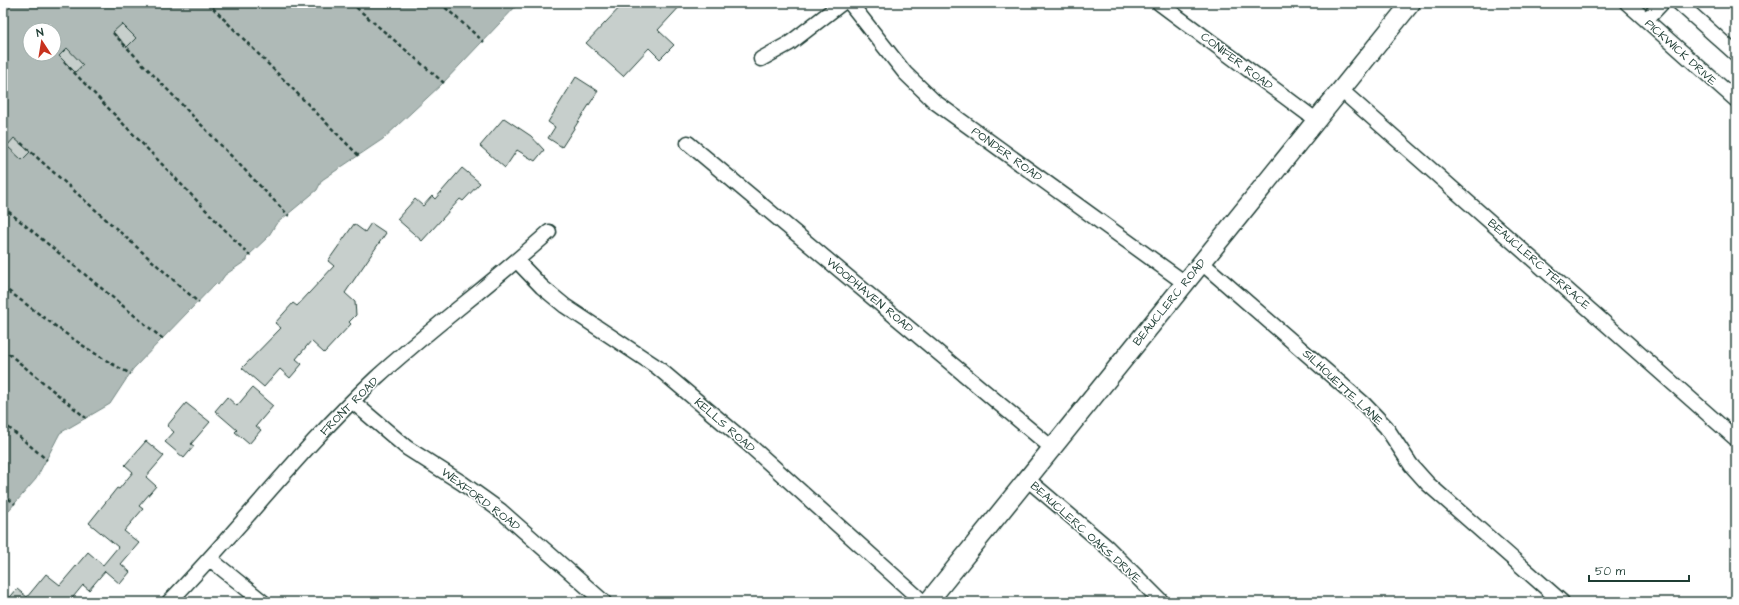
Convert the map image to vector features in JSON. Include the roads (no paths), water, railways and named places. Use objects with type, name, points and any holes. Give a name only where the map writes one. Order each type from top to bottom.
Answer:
[{"type":"street","points":[[761,59],[790,43],[842,3]]},
{"type":"street","name":"PONDER ROAD","points":[[850,3],[905,72],[935,102],[1185,283]]},
{"type":"street","name":"CONIFER ROAD","points":[[1159,3],[1316,120]]},
{"type":"street","name":"BEAUCLERC ROAD","points":[[928,602],[1412,3]]},
{"type":"street","name":"PICKWICK DRIVE","points":[[1627,3],[1736,100]]},
{"type":"street","points":[[1646,20],[1662,3]]},
{"type":"street","points":[[1679,3],[1736,54]]},
{"type":"street","name":"BEAUCLERC TERRACE","points":[[1341,90],[1736,438]]},
{"type":"street","name":"WOODHAVEN ROAD","points":[[688,143],[1052,448]]},
{"type":"street","name":"FRONT ROAD","points":[[169,602],[210,559],[268,490],[333,420],[376,378],[517,261],[549,232]]},
{"type":"street","name":"KELLS ROAD","points":[[517,261],[565,306],[657,367],[747,443],[923,602]]},
{"type":"street","name":"SILHOUETTE LANE","points":[[1202,262],[1363,403],[1386,427],[1411,465],[1428,484],[1562,602]]},
{"type":"street","name":"WEXFORD ROAD","points":[[353,402],[408,448],[462,483],[501,512],[604,602]]},
{"type":"street","name":"BEAUCLERC OAKS DRIVE","points":[[1027,479],[1107,547],[1162,602]]},
{"type":"street","points":[[210,559],[263,602]]}]
